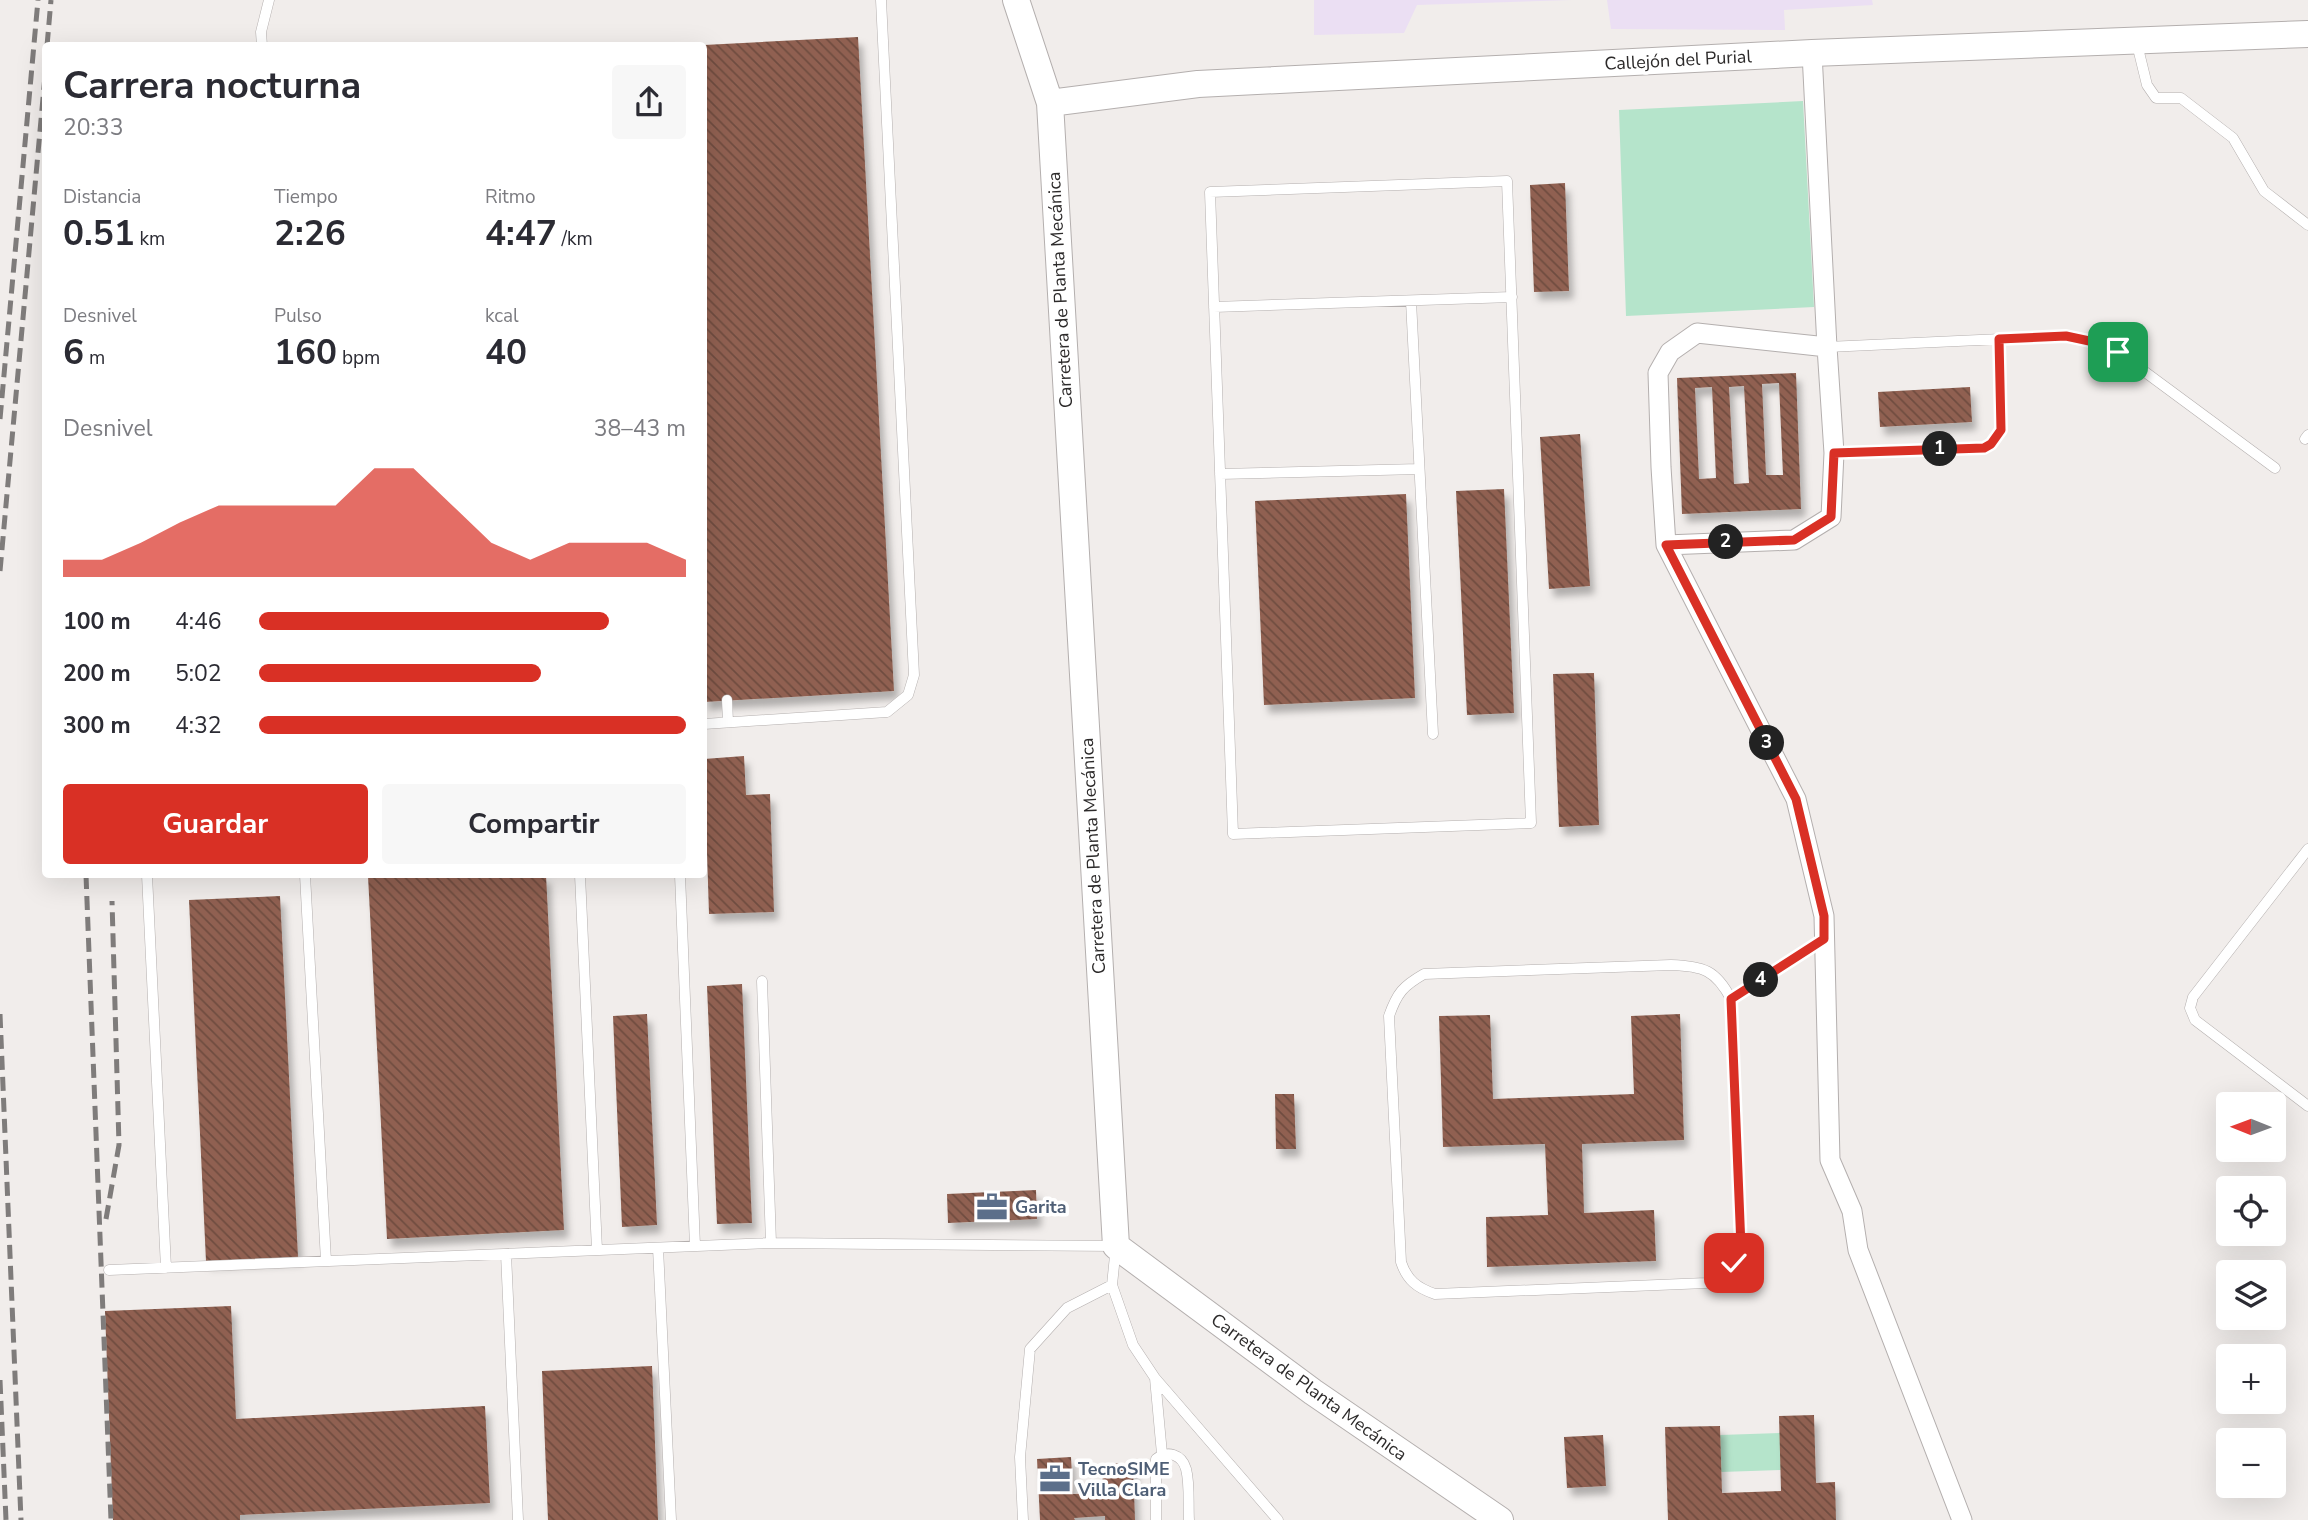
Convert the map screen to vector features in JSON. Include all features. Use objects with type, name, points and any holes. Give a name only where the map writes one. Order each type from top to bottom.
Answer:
[{"type":"street","name":"Carretera de Planta Mecánica","points":[[1016,0],[1050,103],[1116,1246],[1313,1392],[1500,1520]]},
{"type":"street","name":"Callejón del Purial","points":[[1050,103],[1198,84],[1812,53],[2308,34]]},
{"type":"street","points":[[1666,545],[1794,540],[1831,517],[1834,453],[1812,53]]},
{"type":"street","points":[[1827,346],[1697,333],[1670,352],[1658,373],[1666,545],[1796,799],[1824,916],[1830,1160],[1852,1211],[1858,1250],[1962,1520]]},
{"type":"lane","points":[[261,42],[269,0]]},
{"type":"lane","points":[[707,724],[887,712],[908,695],[914,675],[881,0]]},
{"type":"lane","points":[[2136,42],[2147,85],[2156,98],[2181,98],[2232,138],[2264,191],[2308,225]]},
{"type":"lane","points":[[1507,181],[1531,823],[1233,834],[1214,307],[1210,192],[1507,181]]},
{"type":"lane","points":[[1214,307],[1512,298]]},
{"type":"lane","points":[[1411,301],[1433,734]]},
{"type":"lane","points":[[1827,346],[2066,336],[2094,342],[2118,352],[2275,468]]},
{"type":"lane","points":[[1834,453],[1984,448],[1991,444],[2001,430],[1999,339]]},
{"type":"lane","points":[[1220,474],[1419,469]]},
{"type":"lane","points":[[727,700],[728,722]]},
{"type":"lane","points":[[2308,849],[2193,997],[2190,1008],[2195,1020],[2308,1106]]},
{"type":"lane","points":[[147,878],[166,1268]]},
{"type":"lane","points":[[305,878],[326,1261]]},
{"type":"lane","points":[[580,878],[597,1250]]},
{"type":"lane","points":[[680,878],[695,1246]]},
{"type":"lane","points":[[1731,999],[1824,939]]},
{"type":"lane","points":[[1694,966],[1709,972],[1722,983],[1731,999],[1741,1247],[1734,1263],[1723,1275],[1706,1283],[1435,1294],[1420,1289],[1406,1275],[1401,1262],[1389,1016],[1395,996],[1409,982],[1424,974],[1694,966]]},
{"type":"lane","points":[[762,981],[771,1243]]},
{"type":"lane","points":[[109,1270],[771,1243],[1116,1246],[1112,1285],[1133,1345],[1155,1378],[1278,1520]]},
{"type":"lane","points":[[658,1248],[671,1520]]},
{"type":"lane","points":[[506,1254],[517,1520]]},
{"type":"lane","points":[[1023,1520],[1020,1457],[1030,1349],[1067,1308],[1112,1285]]},
{"type":"lane","points":[[1155,1378],[1162,1454]]},
{"type":"lane","points":[[1156,1520],[1156,1459],[1162,1454],[1170,1453],[1178,1457],[1186,1468],[1189,1520]]},
{"type":"shaded area","points":[[1314,0],[1572,0],[1417,5],[1404,33],[1314,35]]},
{"type":"shaded area","points":[[1607,0],[1872,0],[1873,5],[1784,10],[1785,30],[1611,29]]},
{"type":"green space","points":[[1803,101],[1814,307],[1626,316],[1619,110]]},
{"type":"green space","points":[[1780,1433],[1781,1470],[1721,1472],[1720,1435]]},
{"type":"building","points":[[858,37],[894,691],[707,702],[707,45]]},
{"type":"building","points":[[1565,183],[1569,291],[1534,292],[1530,185]]},
{"type":"building","points":[[1796,373],[1801,509],[1682,514],[1677,378]],"holes":[[[1779,383],[1783,475],[1766,475],[1762,384]],[[1744,386],[1749,483],[1734,484],[1729,387]],[[1712,387],[1716,478],[1699,479],[1695,388]]]},
{"type":"building","points":[[1970,387],[1972,422],[1880,427],[1878,392]]},
{"type":"building","points":[[1580,434],[1590,586],[1549,589],[1540,437]]},
{"type":"building","points":[[1504,489],[1514,713],[1467,715],[1456,491]]},
{"type":"building","points":[[1406,494],[1415,698],[1264,705],[1255,501]]},
{"type":"building","points":[[1594,673],[1599,825],[1559,827],[1553,674]]},
{"type":"building","points":[[744,756],[746,795],[770,794],[774,912],[709,914],[707,759]]},
{"type":"building","points":[[368,878],[546,878],[564,1230],[387,1239]]},
{"type":"building","points":[[280,896],[298,1257],[206,1261],[189,900]]},
{"type":"building","points":[[742,984],[752,1223],[717,1224],[707,986]]},
{"type":"building","points":[[647,1014],[657,1225],[622,1227],[613,1016]]},
{"type":"building","points":[[1680,1014],[1684,1140],[1582,1144],[1584,1213],[1654,1210],[1656,1261],[1487,1267],[1486,1217],[1548,1215],[1545,1144],[1443,1147],[1439,1016],[1490,1015],[1493,1099],[1634,1094],[1631,1016]]},
{"type":"building","points":[[1275,1094],[1294,1094],[1296,1149],[1276,1149]]},
{"type":"building","name":"Garita","points":[[1036,1190],[1037,1219],[948,1223],[947,1194]]},
{"type":"building","points":[[231,1306],[236,1419],[485,1406],[490,1503],[240,1515],[240,1520],[113,1520],[105,1311]]},
{"type":"building","points":[[652,1366],[658,1520],[548,1520],[542,1371]]},
{"type":"building","points":[[1814,1415],[1816,1483],[1835,1482],[1836,1520],[1668,1520],[1665,1427],[1720,1426],[1722,1493],[1781,1491],[1779,1416]]},
{"type":"building","points":[[1603,1435],[1606,1486],[1567,1488],[1564,1437]]},
{"type":"building","name":"TecnoSIME Villa Clara","points":[[1071,1457],[1073,1494],[1103,1493],[1102,1464],[1133,1463],[1135,1520],[1105,1520],[1105,1516],[1074,1518],[1075,1520],[1040,1520],[1037,1459]]},
{"type":"railway","points":[[0,419],[38,0]]},
{"type":"railway","points":[[47,42],[51,0]]},
{"type":"railway","points":[[0,571],[42,109]]},
{"type":"railway","points":[[86,878],[111,1520]]},
{"type":"railway","points":[[106,1219],[119,1145],[112,901]]},
{"type":"railway","points":[[0,1014],[21,1520]]},
{"type":"railway","points":[[0,1380],[6,1520]]},
{"type":"place","name":"Garita","points":[[992,1207]]},
{"type":"place","name":"TecnoSIME Villa Clara","points":[[1055,1479]]},
{"type":"route","points":[[1734,1263],[1741,1247],[1731,999],[1824,939],[1824,916],[1796,799],[1666,545],[1794,540],[1831,517],[1834,453],[1984,448],[1991,444],[2001,430],[1999,339],[2066,336],[2079,341],[2094,342],[2118,352]]}]
